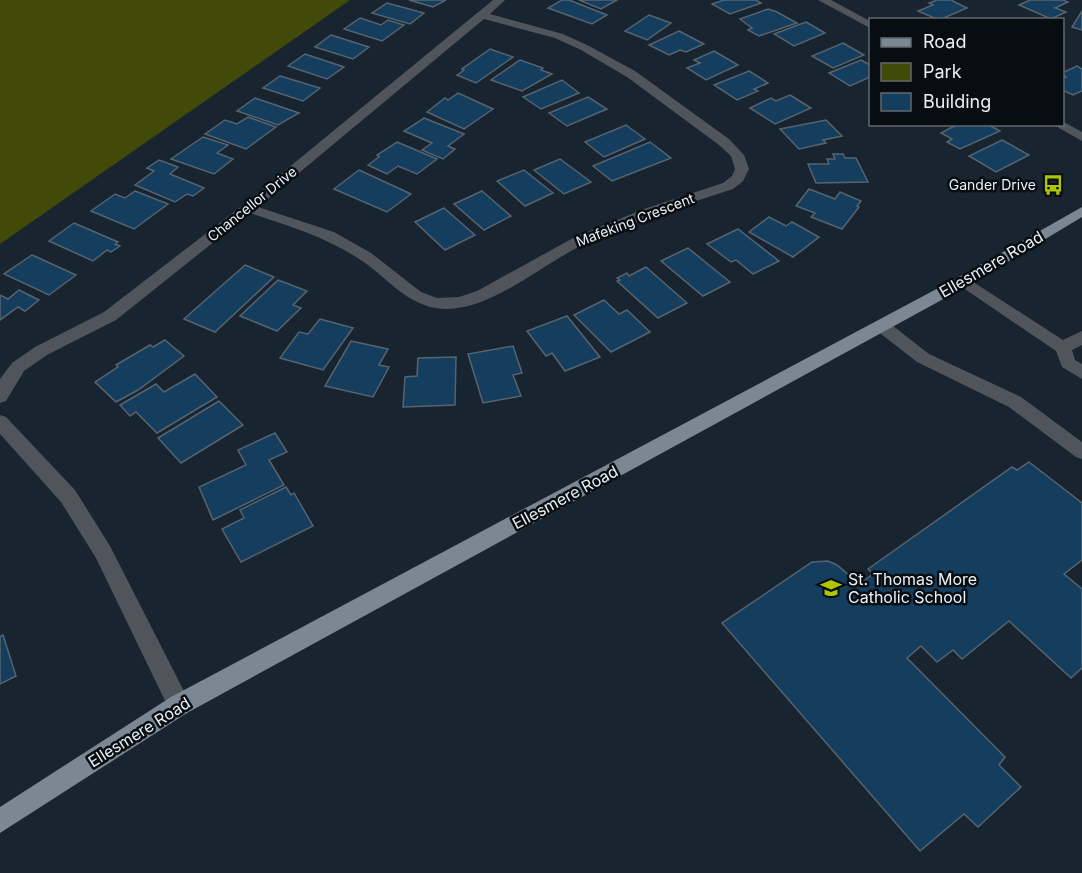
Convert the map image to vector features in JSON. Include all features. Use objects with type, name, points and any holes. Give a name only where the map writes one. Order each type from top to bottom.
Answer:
[{"type":"main road","name":"Ellesmere Road","points":[[0,821],[179,705],[882,326],[964,281],[1082,211]]},
{"type":"main road","name":"Ellesmere Road","points":[[0,811],[50,788]]},
{"type":"street","name":"Chancellor Drive","points":[[0,396],[4,386],[18,367],[41,351],[110,316],[248,208],[500,0]]},
{"type":"street","points":[[823,0],[869,24]]},
{"type":"street","name":"Mafeking Crescent","points":[[248,208],[329,235],[366,256],[415,296],[436,303],[459,302],[483,295],[580,240],[649,212],[728,186],[738,178],[742,169],[737,155],[724,142],[631,74],[559,36],[483,15]]},
{"type":"street","points":[[1062,126],[1082,137]]},
{"type":"street","points":[[964,281],[1063,348],[1068,363],[1082,373]]},
{"type":"street","points":[[882,326],[922,358],[1015,402],[1082,452]]},
{"type":"street","points":[[1063,348],[1082,337]]},
{"type":"street","points":[[0,422],[68,496],[103,552],[179,705]]},
{"type":"green space","points":[[0,0],[350,0],[0,244]]},
{"type":"building","points":[[409,0],[446,0],[433,7]]},
{"type":"building","points":[[562,0],[569,0],[607,15],[592,24],[548,8]]},
{"type":"building","points":[[579,0],[617,0],[601,9]]},
{"type":"building","points":[[724,0],[756,0],[761,3],[730,14],[712,4]]},
{"type":"building","points":[[937,0],[951,0],[967,8],[944,18],[934,18],[918,11],[933,5],[929,3]]},
{"type":"building","points":[[1030,0],[1068,2],[1055,8],[1066,12],[1053,18],[1019,5]]},
{"type":"building","points":[[387,3],[424,13],[410,24],[372,13]]},
{"type":"building","points":[[768,9],[797,23],[759,36],[748,30],[752,28],[740,19]]},
{"type":"building","points":[[1082,11],[1082,30],[1072,27]]},
{"type":"building","points":[[649,15],[671,23],[647,40],[625,31]]},
{"type":"building","points":[[360,18],[381,25],[388,20],[404,25],[382,41],[344,29]]},
{"type":"building","points":[[806,22],[825,33],[794,46],[774,34]]},
{"type":"building","points":[[679,31],[704,44],[686,52],[680,50],[669,55],[649,45]]},
{"type":"building","points":[[331,35],[369,47],[353,59],[315,47]]},
{"type":"building","points":[[843,43],[864,55],[833,68],[812,56]]},
{"type":"building","points":[[490,49],[513,57],[476,83],[457,75],[464,70],[462,69]]},
{"type":"building","points":[[714,51],[738,65],[706,80],[687,68],[700,63],[694,60]]},
{"type":"building","points":[[305,54],[344,67],[327,79],[288,66]]},
{"type":"building","points":[[520,60],[543,68],[541,70],[552,74],[522,91],[491,80]]},
{"type":"building","points":[[861,60],[869,64],[869,77],[850,86],[829,73]]},
{"type":"building","points":[[1077,66],[1082,69],[1082,91],[1073,95],[1064,91],[1064,78],[1066,77],[1064,72]]},
{"type":"building","points":[[749,71],[768,83],[754,89],[758,91],[737,100],[714,85]]},
{"type":"building","points":[[280,76],[320,88],[303,101],[263,88]]},
{"type":"building","points":[[562,80],[579,93],[541,109],[523,97]]},
{"type":"building","points":[[458,93],[493,109],[464,129],[427,112],[445,98],[448,100]]},
{"type":"building","points":[[790,95],[811,108],[775,124],[750,108],[771,98],[776,101]]},
{"type":"building","points":[[588,97],[607,109],[567,126],[549,113]]},
{"type":"building","points":[[255,98],[299,113],[278,125],[237,111]]},
{"type":"building","points":[[248,117],[276,127],[246,149],[205,134],[225,120],[237,124]]},
{"type":"building","points":[[424,118],[464,134],[448,146],[455,149],[443,159],[422,150],[432,143],[404,131]]},
{"type":"building","points":[[826,120],[842,136],[823,140],[826,143],[799,149],[780,129]]},
{"type":"building","points":[[626,125],[645,139],[604,157],[585,142]]},
{"type":"building","points":[[954,126],[991,126],[1000,131],[960,149],[947,142],[952,139],[941,133]]},
{"type":"building","points":[[203,137],[228,145],[217,153],[233,159],[214,174],[171,159]]},
{"type":"building","points":[[1002,140],[1029,155],[996,172],[969,156]]},
{"type":"building","points":[[397,142],[437,159],[417,174],[398,166],[387,174],[368,165],[379,157],[377,155]]},
{"type":"building","points":[[650,142],[671,158],[612,181],[593,166]]},
{"type":"building","points":[[833,154],[843,154],[845,158],[856,158],[868,182],[816,183],[808,164],[829,164],[827,159],[835,159]]},
{"type":"building","points":[[560,159],[591,182],[564,194],[534,170]]},
{"type":"building","points":[[159,160],[178,167],[170,174],[204,188],[193,196],[187,194],[175,202],[135,185],[154,171],[147,168]]},
{"type":"building","points":[[359,170],[411,194],[387,212],[334,189]]},
{"type":"building","points":[[524,170],[553,193],[525,206],[497,181]]},
{"type":"building","points":[[809,189],[835,199],[840,192],[861,201],[842,229],[811,217],[815,213],[796,206]]},
{"type":"building","points":[[135,191],[168,204],[134,229],[91,211],[115,194],[125,198]]},
{"type":"building","points":[[482,191],[511,216],[484,230],[454,204]]},
{"type":"building","points":[[444,208],[475,235],[445,250],[415,222]]},
{"type":"building","points":[[769,217],[786,226],[792,222],[819,237],[793,257],[749,232]]},
{"type":"building","points":[[74,223],[118,242],[115,244],[120,246],[111,252],[107,250],[93,261],[49,241]]},
{"type":"building","points":[[738,229],[779,261],[753,274],[736,260],[731,262],[707,244]]},
{"type":"building","points":[[688,248],[730,282],[703,296],[661,261]]},
{"type":"building","points":[[32,255],[76,275],[49,295],[4,274]]},
{"type":"building","points":[[245,265],[274,277],[215,332],[184,319]]},
{"type":"building","points":[[646,267],[687,303],[658,318],[617,281],[620,280],[617,278],[627,273],[629,276]]},
{"type":"building","points":[[278,280],[307,291],[293,305],[301,308],[277,331],[240,316]]},
{"type":"building","points":[[19,290],[39,300],[25,311],[18,307],[0,320],[0,295],[8,299]]},
{"type":"building","points":[[604,300],[619,314],[627,310],[650,332],[611,352],[574,315]]},
{"type":"building","points":[[567,316],[600,357],[565,371],[552,353],[546,356],[527,331]]},
{"type":"building","points":[[320,319],[353,328],[323,370],[280,358],[299,332],[308,334]]},
{"type":"building","points":[[165,340],[184,356],[138,390],[116,402],[95,382],[118,367],[116,365],[150,345],[153,347]]},
{"type":"building","points":[[351,341],[388,349],[379,365],[389,367],[373,397],[325,386]]},
{"type":"building","points":[[513,346],[522,373],[513,375],[521,396],[483,403],[468,354]]},
{"type":"building","points":[[456,357],[455,405],[403,407],[405,377],[417,376],[418,358]]},
{"type":"building","points":[[195,374],[217,397],[157,433],[136,412],[130,416],[120,405],[156,384],[164,392]]},
{"type":"building","points":[[219,401],[243,425],[181,463],[158,438]]},
{"type":"building","points":[[275,433],[287,452],[269,460],[284,485],[213,520],[199,487],[246,465],[238,450]]},
{"type":"building","points":[[1029,462],[1082,503],[1082,560],[1064,574],[1082,589],[1082,668],[1071,678],[1009,621],[962,659],[953,650],[937,662],[921,646],[907,658],[1005,757],[999,765],[1021,787],[978,827],[964,814],[920,851],[722,623],[812,562],[828,561],[837,565],[859,584],[873,574],[868,569],[1012,467],[1017,470]]},
{"type":"building","points":[[286,487],[291,495],[294,493],[313,526],[241,562],[222,529],[244,518],[240,510]]},
{"type":"building","points":[[3,635],[16,676],[0,684],[0,637]]},
{"type":"place","name":"Gander Drive","points":[[1053,185]]},
{"type":"place","name":"St. Thomas More Catholic School","points":[[831,588]]}]
